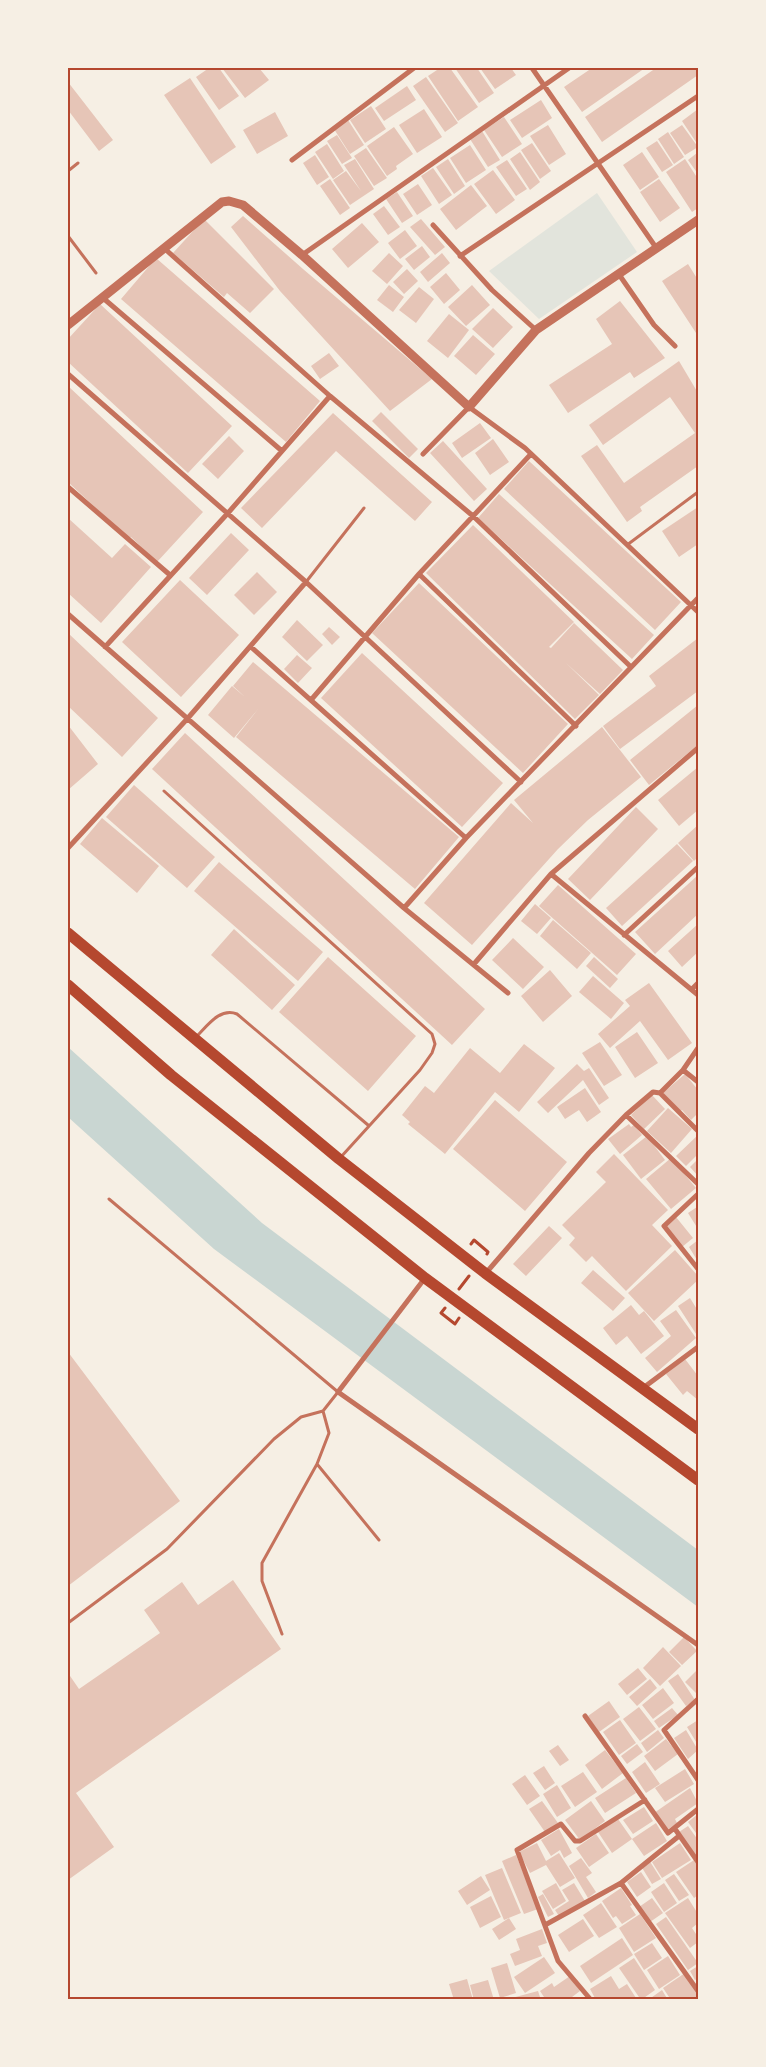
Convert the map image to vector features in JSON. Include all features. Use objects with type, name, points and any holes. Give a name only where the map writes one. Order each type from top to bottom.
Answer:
[{"type":"highway","points":[[68,933],[339,1159],[485,1273],[698,1429]]},
{"type":"highway","points":[[68,986],[171,1075],[425,1278],[698,1480]]},
{"type":"street","points":[[292,160],[414,68]]},
{"type":"street","points":[[532,68],[657,249]]},
{"type":"street","points":[[302,255],[569,68]]},
{"type":"street","points":[[460,256],[698,96]]},
{"type":"street","points":[[68,325],[222,202],[229,201],[243,205],[302,255],[469,407],[522,445],[691,603],[698,612]]},
{"type":"street","points":[[423,454],[469,407],[536,330],[698,220]]},
{"type":"street","points":[[433,225],[492,290],[536,330]]},
{"type":"street","points":[[165,249],[330,396],[473,516],[630,666]]},
{"type":"street","points":[[618,273],[654,325],[675,346]]},
{"type":"street","points":[[103,298],[282,451]]},
{"type":"street","points":[[68,374],[306,582],[521,782]]},
{"type":"street","points":[[105,647],[330,396]]},
{"type":"street","points":[[311,700],[419,574],[531,454]]},
{"type":"street","points":[[68,487],[170,576]]},
{"type":"street","points":[[419,574],[576,726]]},
{"type":"street","points":[[68,848],[251,648],[306,582]]},
{"type":"street","points":[[404,908],[466,838],[576,726],[630,666],[698,598]]},
{"type":"street","points":[[68,614],[404,908],[508,993]]},
{"type":"street","points":[[251,648],[466,838]]},
{"type":"street","points":[[474,964],[550,874],[698,748]]},
{"type":"street","points":[[624,935],[698,866]]},
{"type":"street","points":[[550,874],[624,935],[693,988],[698,995]]},
{"type":"street","points":[[693,988],[698,983]]},
{"type":"street","points":[[660,1093],[683,1070],[698,1048]]},
{"type":"street","points":[[683,1070],[698,1082]]},
{"type":"street","points":[[485,1273],[589,1153],[626,1115],[653,1092],[660,1093],[698,1132]]},
{"type":"street","points":[[626,1115],[698,1184]]},
{"type":"street","points":[[698,1194],[664,1226],[698,1266]]},
{"type":"street","points":[[425,1278],[340,1389],[698,1645]]},
{"type":"street","points":[[643,1388],[698,1347]]},
{"type":"street","points":[[698,1699],[664,1730],[698,1780]]},
{"type":"street","points":[[585,1716],[668,1833],[698,1809]]},
{"type":"street","points":[[591,2000],[558,1961],[516,1853],[518,1848],[561,1824],[575,1841],[580,1841],[645,1800]]},
{"type":"street","points":[[674,1829],[698,1862]]},
{"type":"street","points":[[545,1925],[621,1883],[633,1871],[679,1836]]},
{"type":"street","points":[[621,1883],[698,1991]]},
{"type":"lane","points":[[68,171],[78,163]]},
{"type":"lane","points":[[68,236],[96,273]]},
{"type":"lane","points":[[627,545],[698,492]]},
{"type":"lane","points":[[306,582],[364,508]]},
{"type":"lane","points":[[164,791],[432,1034],[435,1044],[432,1053],[420,1070],[339,1159]]},
{"type":"lane","points":[[194,1039],[220,1015],[232,1012],[237,1014],[368,1125]]},
{"type":"lane","points":[[68,1623],[167,1549],[232,1479],[274,1439],[301,1417],[322,1411],[340,1389],[109,1199]]},
{"type":"lane","points":[[282,1634],[262,1581],[262,1563],[317,1464],[329,1433],[322,1411]]},
{"type":"lane","points":[[317,1464],[379,1540]]},
{"type":"path","points":[[482,1253],[471,1244],[474,1240],[488,1252],[482,1259]]},
{"type":"path","points":[[459,1290],[471,1275]]},
{"type":"path","points":[[441,1313],[447,1306]]},
{"type":"shaded area","points":[[597,193],[637,252],[539,319],[489,271]]},
{"type":"shaded area","points":[[68,1047],[262,1223],[698,1550],[698,1607],[214,1249],[68,1117]]},
{"type":"building","points":[[209,68],[219,68],[239,96],[219,110],[196,77]]},
{"type":"building","points":[[222,68],[259,68],[269,80],[245,98]]},
{"type":"building","points":[[440,68],[450,68],[478,107],[458,121],[428,76]]},
{"type":"building","points":[[455,68],[477,68],[494,93],[479,103]]},
{"type":"building","points":[[480,68],[511,68],[516,75],[495,89]]},
{"type":"building","points":[[592,68],[645,68],[582,112],[564,87]]},
{"type":"building","points":[[656,68],[698,68],[698,75],[602,142],[585,117]]},
{"type":"building","points":[[426,77],[458,123],[445,132],[413,86]]},
{"type":"building","points":[[190,78],[236,147],[211,164],[164,95]]},
{"type":"building","points":[[68,82],[113,140],[99,151],[68,110]]},
{"type":"building","points":[[407,86],[416,100],[384,121],[375,108]]},
{"type":"building","points":[[541,100],[552,118],[522,138],[510,120]]},
{"type":"building","points":[[371,106],[386,129],[365,143],[350,120]]},
{"type":"building","points":[[424,109],[442,137],[417,153],[399,125]]},
{"type":"building","points":[[698,109],[698,145],[682,121]]},
{"type":"building","points":[[275,112],[288,136],[257,154],[243,130]]},
{"type":"building","points":[[504,117],[522,144],[502,157],[484,130]]},
{"type":"building","points":[[348,120],[364,145],[350,154],[334,129]]},
{"type":"building","points":[[548,125],[566,154],[549,165],[530,136]]},
{"type":"building","points":[[682,125],[698,147],[685,155],[670,133]]},
{"type":"building","points":[[394,127],[413,154],[396,166],[397,169],[387,176],[367,146]]},
{"type":"building","points":[[482,131],[500,160],[488,167],[470,139]]},
{"type":"building","points":[[668,132],[684,157],[674,164],[658,139]]},
{"type":"building","points":[[337,135],[352,158],[342,164],[327,141]]},
{"type":"building","points":[[657,141],[673,165],[662,172],[646,148]]},
{"type":"building","points":[[532,143],[551,171],[540,179],[521,150]]},
{"type":"building","points":[[327,144],[344,171],[333,179],[315,152]]},
{"type":"building","points":[[470,145],[486,170],[466,183],[450,158]]},
{"type":"building","points":[[366,148],[387,178],[374,186],[354,156]]},
{"type":"building","points":[[520,152],[540,182],[530,190],[510,159]]},
{"type":"building","points":[[642,152],[659,177],[640,190],[623,165]]},
{"type":"building","points":[[697,153],[698,155],[698,174],[688,160]]},
{"type":"building","points":[[315,155],[329,177],[317,185],[303,163]]},
{"type":"building","points":[[355,159],[374,189],[350,205],[333,180],[346,171],[361,191],[344,165]]},
{"type":"building","points":[[448,159],[465,186],[454,194],[436,167]]},
{"type":"building","points":[[685,159],[698,179],[698,208],[692,212],[666,172]]},
{"type":"building","points":[[507,160],[527,189],[516,196],[496,167]]},
{"type":"building","points":[[433,168],[452,195],[439,204],[421,176]]},
{"type":"building","points":[[493,170],[515,200],[496,214],[474,184]]},
{"type":"building","points":[[330,179],[350,208],[340,215],[320,186]]},
{"type":"building","points":[[659,179],[680,208],[660,222],[640,192]]},
{"type":"building","points":[[418,184],[432,205],[417,215],[403,194]]},
{"type":"building","points":[[471,185],[487,206],[456,230],[440,209]]},
{"type":"building","points":[[397,192],[413,216],[402,223],[386,199]]},
{"type":"building","points":[[384,206],[400,227],[388,235],[373,214]]},
{"type":"building","points":[[243,216],[432,379],[390,411],[280,291],[231,227]]},
{"type":"building","points":[[204,219],[274,289],[250,313],[227,293],[224,297],[173,253]]},
{"type":"building","points":[[421,219],[445,247],[435,255],[410,227]]},
{"type":"building","points":[[362,223],[379,242],[348,268],[332,249]]},
{"type":"building","points":[[405,230],[417,246],[400,259],[388,243]]},
{"type":"building","points":[[422,246],[430,257],[414,270],[405,259]]},
{"type":"building","points":[[389,253],[403,266],[387,284],[372,271]]},
{"type":"building","points":[[442,253],[450,263],[428,282],[420,272]]},
{"type":"building","points":[[156,258],[320,401],[286,442],[121,299]]},
{"type":"building","points":[[688,264],[698,280],[698,336],[662,281]]},
{"type":"building","points":[[407,269],[418,281],[404,294],[393,282]]},
{"type":"building","points":[[446,273],[460,290],[444,304],[430,287]]},
{"type":"building","points":[[389,285],[404,297],[393,312],[377,300]]},
{"type":"building","points":[[472,285],[490,305],[466,326],[448,307]]},
{"type":"building","points":[[419,287],[434,299],[416,323],[399,310]]},
{"type":"building","points":[[620,301],[665,358],[634,378],[630,372],[568,413],[549,385],[612,344],[596,319]]},
{"type":"building","points":[[100,304],[232,426],[188,473],[68,362],[68,339]]},
{"type":"building","points":[[493,308],[513,327],[493,348],[472,329]]},
{"type":"building","points":[[449,314],[469,330],[448,358],[427,341]]},
{"type":"building","points":[[473,335],[495,354],[476,375],[454,356]]},
{"type":"building","points":[[329,353],[339,366],[320,379],[311,366]]},
{"type":"building","points":[[679,361],[698,393],[698,466],[640,507],[642,511],[627,522],[581,456],[597,445],[624,483],[695,433],[670,397],[603,445],[589,425]]},
{"type":"building","points":[[68,386],[203,512],[157,562],[131,537],[129,539],[68,482]]},
{"type":"building","points":[[381,412],[418,449],[409,458],[372,421]]},
{"type":"building","points":[[333,413],[432,502],[415,521],[336,451],[262,528],[241,508]]},
{"type":"building","points":[[480,423],[491,438],[462,458],[452,443]]},
{"type":"building","points":[[229,436],[244,451],[218,479],[202,464]]},
{"type":"building","points":[[493,439],[509,462],[490,475],[475,453]]},
{"type":"building","points":[[443,441],[487,489],[474,501],[430,453]]},
{"type":"building","points":[[529,461],[681,602],[655,630],[504,489]]},
{"type":"building","points":[[499,494],[654,635],[632,659],[478,518]]},
{"type":"building","points":[[698,507],[698,544],[679,557],[662,531]]},
{"type":"building","points":[[68,518],[112,558],[125,544],[151,567],[101,623],[68,593]]},
{"type":"building","points":[[473,525],[574,622],[549,647],[551,648],[574,623],[623,670],[600,694],[566,663],[599,695],[575,719],[426,573]]},
{"type":"building","points":[[231,533],[249,550],[207,595],[189,578]]},
{"type":"building","points":[[257,572],[277,592],[254,615],[234,595]]},
{"type":"building","points":[[180,580],[239,635],[181,697],[122,642]]},
{"type":"building","points":[[419,583],[568,724],[523,773],[372,633]]},
{"type":"building","points":[[297,620],[323,645],[307,661],[282,637]]},
{"type":"building","points":[[329,627],[340,637],[332,645],[322,634]]},
{"type":"building","points":[[68,633],[158,718],[122,757],[68,706]]},
{"type":"building","points":[[698,638],[698,691],[620,749],[603,726],[656,686],[649,676]]},
{"type":"building","points":[[362,653],[503,783],[462,827],[321,698]]},
{"type":"building","points":[[297,655],[312,668],[298,683],[284,669]]},
{"type":"building","points":[[253,662],[459,837],[415,889],[236,737],[259,708],[234,738],[208,715],[232,686],[245,697],[233,686]]},
{"type":"building","points":[[698,705],[698,745],[649,785],[630,760]]},
{"type":"building","points":[[68,725],[98,764],[68,790]]},
{"type":"building","points":[[602,727],[641,777],[588,820],[558,849],[472,945],[424,903],[511,803],[533,823],[514,800]]},
{"type":"building","points":[[185,733],[485,1009],[452,1045],[152,769]]},
{"type":"building","points":[[698,767],[698,810],[679,826],[658,800]]},
{"type":"building","points":[[134,785],[215,857],[187,888],[106,817]]},
{"type":"building","points":[[636,807],[658,829],[590,900],[568,879]]},
{"type":"building","points":[[102,818],[159,866],[137,893],[80,844]]},
{"type":"building","points":[[698,825],[698,857],[694,861],[678,843]]},
{"type":"building","points":[[677,844],[693,861],[622,926],[606,908]]},
{"type":"building","points":[[219,862],[323,952],[298,981],[194,891]]},
{"type":"building","points":[[697,876],[698,914],[655,954],[635,932]]},
{"type":"building","points":[[558,885],[636,954],[617,975],[539,906]]},
{"type":"building","points":[[535,904],[551,918],[537,934],[521,921]]},
{"type":"building","points":[[553,920],[591,953],[577,969],[540,936]]},
{"type":"building","points":[[698,924],[698,952],[682,967],[668,951]]},
{"type":"building","points":[[234,929],[295,985],[272,1010],[211,955]]},
{"type":"building","points":[[513,938],[544,967],[523,989],[492,960]]},
{"type":"building","points":[[328,957],[416,1036],[368,1091],[279,1012]]},
{"type":"building","points":[[594,957],[618,979],[610,988],[586,966]]},
{"type":"building","points":[[550,970],[572,996],[543,1022],[521,996]]},
{"type":"building","points":[[593,976],[624,1003],[611,1019],[579,992]]},
{"type":"building","points":[[649,983],[692,1043],[668,1060],[640,1021],[610,1048],[598,1034],[630,1006],[625,1000]]},
{"type":"building","points":[[637,1032],[658,1063],[635,1078],[615,1047]]},
{"type":"building","points":[[600,1042],[622,1075],[604,1086],[582,1053]]},
{"type":"building","points":[[524,1044],[555,1068],[519,1112],[495,1092],[445,1154],[408,1124],[410,1122],[402,1115],[425,1086],[434,1093],[470,1048],[500,1073]]},
{"type":"building","points":[[577,1064],[584,1071],[589,1068],[609,1098],[599,1105],[583,1080],[548,1113],[537,1102]]},
{"type":"building","points":[[685,1074],[698,1090],[698,1113],[691,1120],[682,1110],[679,1112],[663,1093]]},
{"type":"building","points":[[585,1088],[601,1112],[587,1122],[579,1110],[565,1119],[557,1107]]},
{"type":"building","points":[[652,1095],[665,1109],[644,1129],[631,1115]]},
{"type":"building","points":[[495,1100],[567,1162],[525,1211],[453,1149]]},
{"type":"building","points":[[668,1108],[692,1129],[671,1153],[647,1131]]},
{"type":"building","points":[[629,1124],[631,1127],[634,1125],[642,1135],[620,1154],[608,1139]]},
{"type":"building","points":[[698,1135],[698,1154],[686,1166],[676,1156]]},
{"type":"building","points":[[647,1136],[665,1160],[641,1179],[623,1155]]},
{"type":"building","points":[[614,1154],[668,1210],[652,1225],[672,1246],[626,1291],[592,1256],[586,1262],[569,1245],[575,1238],[562,1225],[606,1182],[596,1172]]},
{"type":"building","points":[[671,1158],[696,1188],[671,1209],[646,1179]]},
{"type":"building","points":[[698,1159],[698,1176],[690,1167]]},
{"type":"building","points":[[698,1208],[698,1229],[688,1213]]},
{"type":"building","points":[[676,1217],[693,1238],[682,1247],[665,1225]]},
{"type":"building","points":[[549,1226],[562,1238],[526,1276],[513,1264]]},
{"type":"building","points":[[698,1240],[698,1259],[697,1260],[689,1247]]},
{"type":"building","points":[[675,1250],[698,1276],[698,1280],[654,1321],[628,1293]]},
{"type":"building","points":[[593,1270],[625,1298],[613,1311],[581,1283]]},
{"type":"building","points":[[690,1298],[698,1311],[698,1337],[678,1306]]},
{"type":"building","points":[[631,1305],[639,1315],[644,1311],[664,1336],[641,1354],[627,1336],[616,1345],[603,1328]]},
{"type":"building","points":[[676,1310],[696,1338],[657,1372],[645,1358],[671,1336],[660,1321]]},
{"type":"building","points":[[68,1352],[180,1501],[68,1586]]},
{"type":"building","points":[[685,1359],[698,1376],[698,1400],[687,1391],[683,1395],[666,1374]]},
{"type":"building","points":[[233,1580],[281,1649],[76,1793],[114,1847],[68,1880],[68,1673],[79,1689],[160,1633],[144,1610],[182,1582],[198,1605]]},
{"type":"building","points":[[684,1637],[697,1651],[682,1665],[669,1652]]},
{"type":"building","points":[[663,1647],[681,1666],[660,1686],[643,1668]]},
{"type":"building","points":[[638,1668],[647,1679],[627,1695],[618,1684]]},
{"type":"building","points":[[698,1669],[698,1695],[685,1682]]},
{"type":"building","points":[[678,1674],[695,1700],[686,1706],[668,1681]]},
{"type":"building","points":[[650,1679],[657,1688],[637,1706],[629,1697]]},
{"type":"building","points":[[663,1688],[674,1703],[653,1719],[642,1705]]},
{"type":"building","points":[[609,1701],[620,1717],[599,1732],[588,1716]]},
{"type":"building","points":[[639,1707],[656,1729],[640,1741],[623,1719]]},
{"type":"building","points":[[672,1708],[678,1715],[659,1728],[654,1721]]},
{"type":"building","points":[[620,1720],[636,1743],[619,1755],[603,1732]]},
{"type":"building","points":[[698,1720],[698,1745],[687,1727]]},
{"type":"building","points":[[658,1730],[664,1738],[647,1752],[641,1743]]},
{"type":"building","points":[[686,1730],[698,1750],[688,1759],[674,1738]]},
{"type":"building","points":[[666,1739],[678,1754],[655,1771],[644,1756]]},
{"type":"building","points":[[637,1744],[643,1752],[627,1764],[621,1756]]},
{"type":"building","points":[[558,1745],[569,1760],[560,1766],[549,1751]]},
{"type":"building","points":[[605,1750],[623,1773],[602,1789],[585,1765]]},
{"type":"building","points":[[645,1762],[660,1784],[646,1793],[632,1772]]},
{"type":"building","points":[[544,1766],[555,1783],[545,1790],[533,1773]]},
{"type":"building","points":[[685,1769],[694,1784],[665,1802],[655,1788]]},
{"type":"building","points":[[583,1772],[597,1792],[575,1807],[561,1786]]},
{"type":"building","points":[[525,1775],[540,1796],[527,1805],[512,1784]]},
{"type":"building","points":[[626,1778],[636,1793],[605,1813],[595,1798]]},
{"type":"building","points":[[557,1785],[571,1808],[557,1817],[543,1794]]},
{"type":"building","points":[[690,1788],[698,1803],[675,1819],[677,1823],[667,1830],[654,1813]]},
{"type":"building","points":[[542,1801],[558,1823],[545,1832],[529,1809]]},
{"type":"building","points":[[591,1801],[605,1821],[580,1840],[565,1820]]},
{"type":"building","points":[[644,1807],[653,1821],[633,1834],[623,1820]]},
{"type":"building","points":[[698,1814],[698,1832],[696,1833],[688,1822]]},
{"type":"building","points":[[618,1819],[632,1839],[612,1853],[598,1832]]},
{"type":"building","points":[[656,1823],[667,1841],[644,1856],[632,1839]]},
{"type":"building","points":[[688,1826],[698,1840],[698,1859],[679,1832]]},
{"type":"building","points":[[559,1829],[572,1853],[564,1858],[560,1850],[551,1856],[541,1840]]},
{"type":"building","points":[[596,1834],[609,1853],[589,1867],[576,1848]]},
{"type":"building","points":[[537,1843],[546,1861],[559,1853],[575,1878],[560,1887],[546,1865],[530,1873],[519,1852]]},
{"type":"building","points":[[680,1843],[691,1860],[662,1878],[652,1862]]},
{"type":"building","points":[[516,1855],[538,1909],[524,1914],[502,1861]]},
{"type":"building","points":[[581,1858],[592,1873],[586,1877],[596,1892],[588,1898],[569,1866]]},
{"type":"building","points":[[649,1860],[661,1879],[652,1884],[641,1866]]},
{"type":"building","points":[[694,1860],[698,1867],[698,1895],[694,1898],[676,1872]]},
{"type":"building","points":[[502,1868],[521,1913],[504,1920],[485,1875]]},
{"type":"building","points":[[641,1872],[651,1887],[637,1897],[627,1882]]},
{"type":"building","points":[[674,1874],[689,1895],[679,1901],[665,1880]]},
{"type":"building","points":[[481,1876],[490,1890],[467,1905],[458,1891]]},
{"type":"building","points":[[556,1883],[566,1901],[553,1909],[542,1891]]},
{"type":"building","points":[[574,1883],[585,1901],[559,1916],[555,1910],[569,1901],[562,1890]]},
{"type":"building","points":[[664,1883],[677,1903],[664,1912],[651,1892]]},
{"type":"building","points":[[621,1888],[636,1915],[622,1924],[616,1916],[613,1918],[602,1901]]},
{"type":"building","points":[[543,1894],[554,1914],[548,1917],[538,1897]]},
{"type":"building","points":[[491,1896],[501,1917],[480,1928],[470,1907]]},
{"type":"building","points":[[652,1898],[663,1913],[650,1922],[639,1907]]},
{"type":"building","points":[[688,1898],[698,1914],[698,1923],[692,1928],[698,1937],[698,1942],[690,1948],[665,1913]]},
{"type":"building","points":[[601,1903],[617,1927],[599,1938],[583,1915]]},
{"type":"building","points":[[640,1914],[656,1938],[634,1952],[619,1928]]},
{"type":"building","points":[[666,1917],[698,1963],[688,1970],[656,1924]]},
{"type":"building","points":[[509,1918],[516,1929],[499,1940],[492,1929]]},
{"type":"building","points":[[583,1919],[594,1936],[569,1952],[558,1935]]},
{"type":"building","points":[[542,1929],[547,1943],[538,1946],[542,1956],[515,1966],[510,1954],[520,1950],[516,1939]]},
{"type":"building","points":[[622,1938],[633,1955],[591,1983],[580,1966]]},
{"type":"building","points":[[652,1943],[662,1958],[644,1970],[634,1954]]},
{"type":"building","points":[[668,1956],[680,1975],[659,1989],[647,1970]]},
{"type":"building","points":[[544,1957],[555,1973],[525,1993],[514,1977]]},
{"type":"building","points":[[634,1958],[655,1990],[641,2000],[619,1968]]},
{"type":"building","points":[[507,1963],[516,1993],[500,1998],[491,1968]]},
{"type":"building","points":[[698,1966],[698,1978],[695,1980],[690,1971]]},
{"type":"building","points":[[685,1973],[698,1994],[698,2000],[671,2000],[663,1988]]},
{"type":"building","points":[[570,1976],[580,1991],[568,2000],[546,2000],[540,1991],[552,1983],[554,1987]]},
{"type":"building","points":[[611,1976],[619,1989],[627,1984],[636,1998],[596,2000],[590,1989]]},
{"type":"building","points":[[467,1979],[473,2000],[454,2000],[449,1984]]},
{"type":"building","points":[[488,1980],[494,2000],[474,2000],[470,1985]]},
{"type":"building","points":[[662,1990],[668,2000],[648,2000]]},
{"type":"building","points":[[538,1991],[541,2000],[508,2000],[508,1999]]}]
